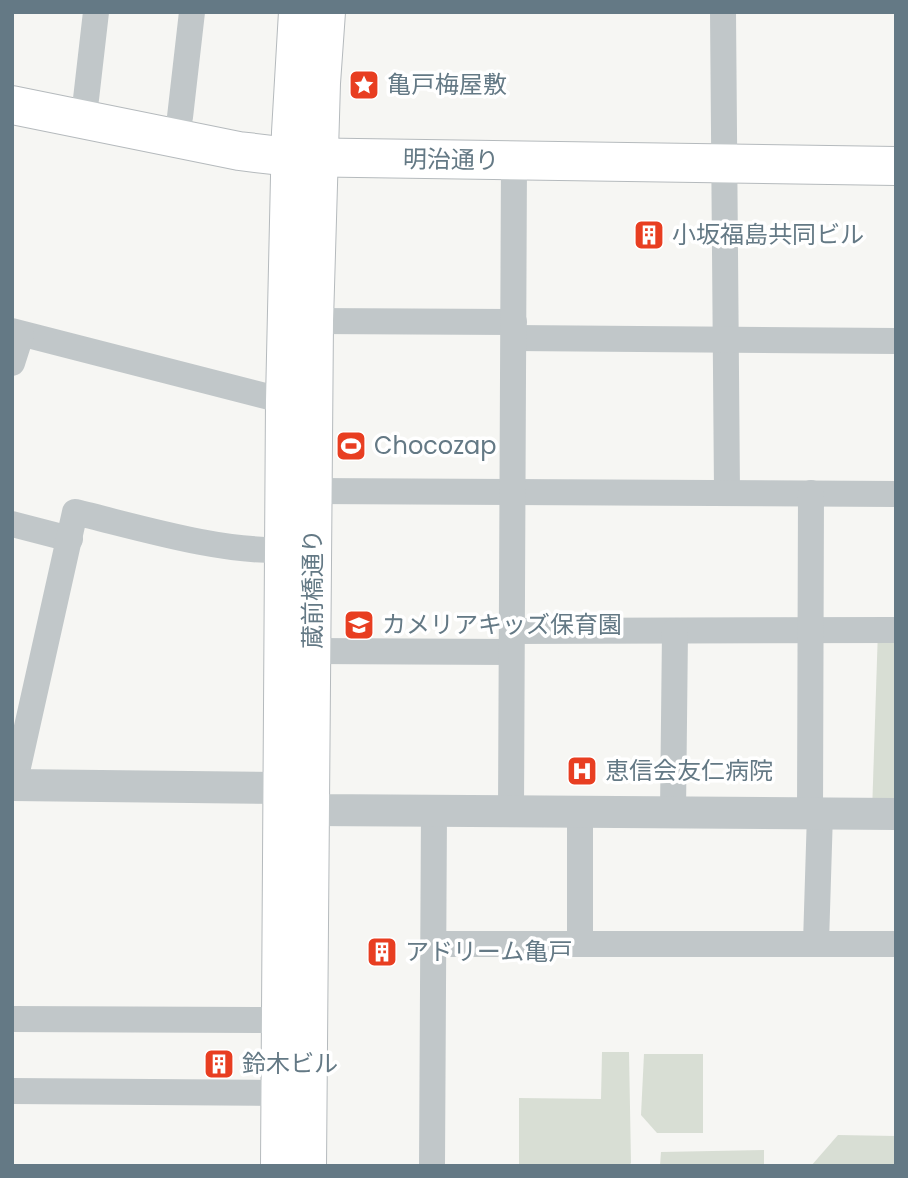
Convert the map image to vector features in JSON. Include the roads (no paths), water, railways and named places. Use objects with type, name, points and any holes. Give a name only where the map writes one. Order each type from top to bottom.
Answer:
[{"type":"main road","name":"蔵前橋通り","points":[[280,1166],[281,1020],[297,799],[312,651],[314,321],[298,12]]},
{"type":"main road","name":"蔵前橋通り","points":[[307,1166],[297,799],[283,550],[285,401],[304,145],[326,12]]},
{"type":"main road","name":"明治通り","points":[[12,84],[304,145],[514,161],[896,141]]},
{"type":"main road","name":"明治通り","points":[[12,105],[239,151],[304,145],[725,152],[896,166]]},
{"type":"street","points":[[86,99],[96,12]]},
{"type":"street","points":[[180,117],[192,12]]},
{"type":"street","points":[[723,12],[727,492]]},
{"type":"street","points":[[511,810],[514,161]]},
{"type":"street","points":[[314,321],[725,341],[896,341]]},
{"type":"street","points":[[12,363],[17,333],[285,401]]},
{"type":"street","points":[[313,491],[896,494]]},
{"type":"street","points":[[811,493],[816,943]]},
{"type":"street","points":[[283,550],[261,551],[176,536],[75,512],[70,540],[24,681],[13,785],[297,799],[434,811],[896,814]]},
{"type":"street","points":[[12,524],[70,540]]},
{"type":"street","points":[[312,651],[675,631],[896,630]]},
{"type":"street","points":[[673,812],[675,631]]},
{"type":"street","points":[[432,1166],[434,811]]},
{"type":"street","points":[[580,812],[580,943]]},
{"type":"street","points":[[433,944],[896,944]]},
{"type":"street","points":[[12,1019],[281,1020]]},
{"type":"street","points":[[12,1091],[280,1093]]},
{"type":"place","name":"亀戸梅屋敷","points":[[364,85]]},
{"type":"place","name":"小坂福島共同ビル","points":[[649,235]]},
{"type":"place","name":"Chocozap","points":[[351,446]]},
{"type":"place","name":"カメリアキッズ保育園","points":[[359,625]]},
{"type":"place","name":"恵信会友仁病院","points":[[582,771]]},
{"type":"place","name":"アドリーム亀戸","points":[[382,952]]},
{"type":"place","name":"鈴木ビル","points":[[219,1064]]}]
